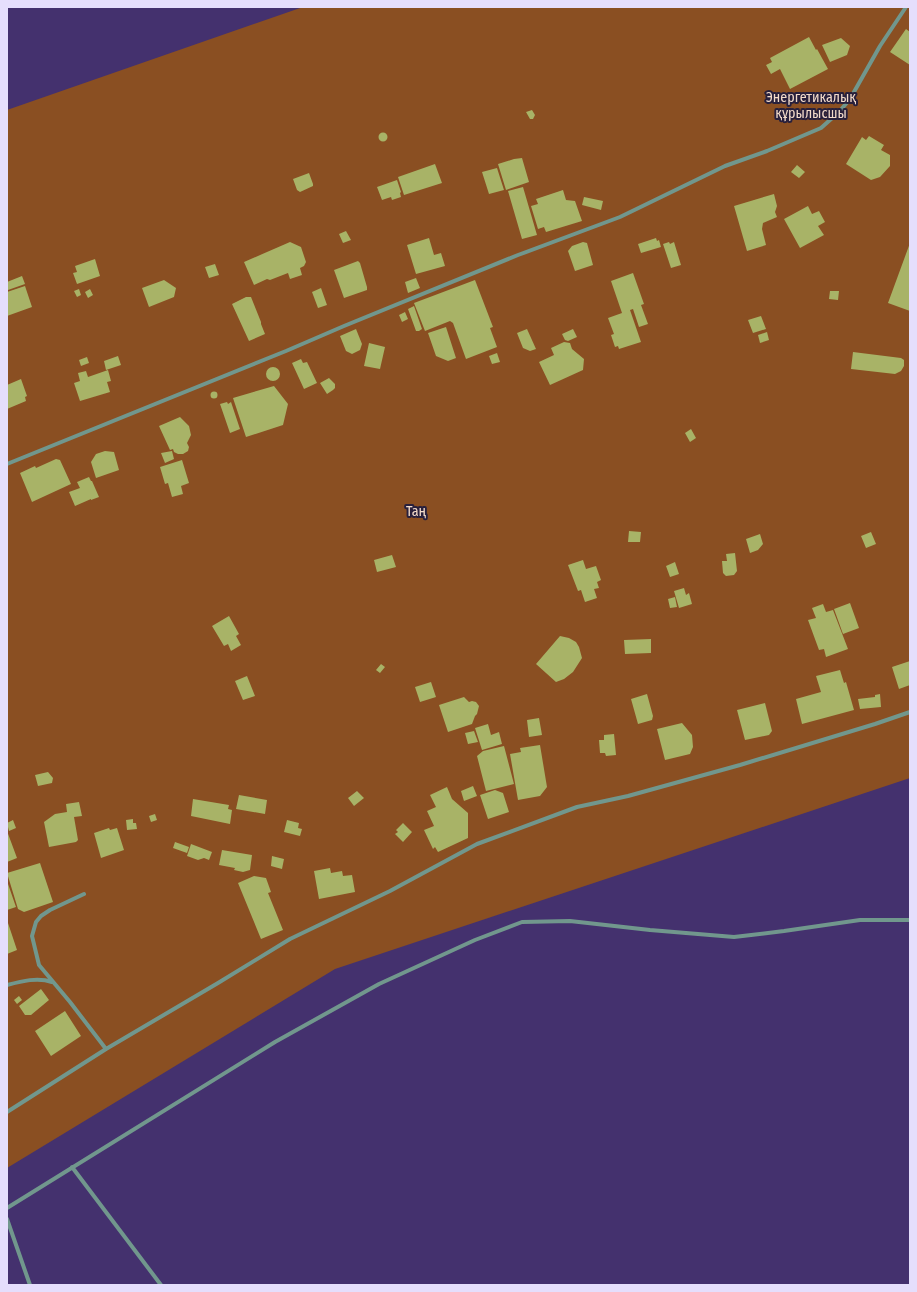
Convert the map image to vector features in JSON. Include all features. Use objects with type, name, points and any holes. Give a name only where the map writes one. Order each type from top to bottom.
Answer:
[{"type":"street","points":[[7,464],[518,255],[620,217],[725,166],[767,151],[821,128],[850,99],[880,46],[906,7]]},
{"type":"street","points":[[7,1112],[106,1049],[290,939],[390,891],[477,844],[577,807],[628,796],[740,765],[910,712]]},
{"type":"street","points":[[84,894],[50,910],[42,916],[36,922],[32,936],[36,958],[39,965],[55,983],[106,1049]]},
{"type":"street","points":[[7,1208],[275,1042],[379,984],[475,940],[522,922],[570,921],[734,937],[860,920],[910,920]]},
{"type":"street","points":[[7,985],[20,981],[36,980],[47,980],[55,983]]},
{"type":"street","points":[[72,1167],[161,1285]]},
{"type":"street","points":[[7,1219],[30,1285]]},
{"type":"green space","name":"Таң","points":[[303,7],[910,7],[910,778],[335,969],[7,1168],[7,110]]},
{"type":"building","points":[[906,29],[910,32],[910,65],[890,52]]},
{"type":"building","points":[[809,37],[828,69],[790,89],[780,69],[771,74],[766,65],[772,62],[770,58]]},
{"type":"building","points":[[841,38],[850,46],[847,55],[830,62],[822,45]]},
{"type":"building","points":[[532,110],[535,115],[533,119],[530,119],[526,112]]},
{"type":"building","points":[[381,133],[385,133],[387,137],[385,141],[381,141],[379,139],[379,135]]},
{"type":"building","points":[[869,136],[884,145],[881,150],[890,155],[890,166],[880,177],[871,180],[846,164],[862,137],[866,140]]},
{"type":"building","points":[[522,158],[529,182],[506,190],[498,164]]},
{"type":"building","points":[[435,164],[442,183],[404,195],[398,177]]},
{"type":"building","points":[[797,165],[805,172],[799,178],[791,172]]},
{"type":"building","points":[[497,168],[504,190],[489,194],[482,172]]},
{"type":"building","points":[[309,173],[313,186],[300,192],[297,190],[293,179]]},
{"type":"building","points":[[397,180],[401,197],[392,200],[391,197],[382,200],[377,187]]},
{"type":"building","points":[[523,187],[537,235],[522,239],[508,191]]},
{"type":"building","points":[[563,190],[566,200],[575,201],[582,221],[546,232],[544,227],[538,229],[531,206],[538,204],[536,199]]},
{"type":"building","points":[[774,194],[777,206],[775,212],[777,217],[763,223],[762,229],[766,245],[747,251],[734,206]]},
{"type":"building","points":[[584,197],[603,201],[601,210],[582,205]]},
{"type":"building","points":[[808,206],[812,214],[819,211],[825,222],[818,226],[824,235],[800,248],[784,219]]},
{"type":"building","points":[[346,231],[351,240],[343,243],[339,234]]},
{"type":"building","points":[[429,238],[434,255],[441,253],[445,266],[416,274],[407,245]]},
{"type":"building","points":[[656,238],[657,241],[659,240],[661,247],[641,253],[638,244]]},
{"type":"building","points":[[290,242],[301,247],[306,262],[304,266],[300,268],[302,275],[290,279],[288,273],[270,280],[267,279],[254,285],[244,262]]},
{"type":"building","points":[[583,242],[587,243],[593,265],[575,271],[568,251],[572,246]]},
{"type":"building","points":[[669,242],[670,244],[674,242],[681,265],[671,268],[663,244]]},
{"type":"building","points":[[910,243],[910,311],[888,303]]},
{"type":"building","points":[[95,259],[100,276],[77,284],[73,273],[77,272],[75,266]]},
{"type":"building","points":[[358,261],[360,263],[367,290],[344,298],[334,270]]},
{"type":"building","points":[[215,264],[219,275],[209,278],[205,267]]},
{"type":"building","points":[[633,273],[644,304],[641,305],[648,324],[639,327],[633,309],[630,310],[641,342],[619,349],[618,346],[615,347],[611,335],[614,334],[608,318],[622,313],[611,281]]},
{"type":"building","points":[[22,276],[25,284],[8,290],[7,282]]},
{"type":"building","points":[[416,278],[420,288],[408,293],[405,282]]},
{"type":"building","points":[[164,280],[176,288],[174,297],[149,307],[142,288]]},
{"type":"building","points":[[475,280],[493,327],[490,328],[497,347],[466,359],[453,323],[450,321],[425,331],[414,303]]},
{"type":"building","points":[[25,286],[32,307],[7,316],[7,292]]},
{"type":"building","points":[[321,288],[327,305],[318,308],[312,292]]},
{"type":"building","points":[[79,289],[81,295],[77,297],[74,291]]},
{"type":"building","points":[[90,289],[93,295],[88,298],[85,292]]},
{"type":"building","points":[[830,291],[839,291],[838,300],[829,299]]},
{"type":"building","points":[[246,297],[251,297],[265,334],[249,341],[232,304]]},
{"type":"building","points":[[414,306],[422,329],[419,331],[416,331],[408,309]]},
{"type":"building","points":[[405,312],[408,319],[402,322],[399,315]]},
{"type":"building","points":[[761,316],[766,329],[753,333],[748,320]]},
{"type":"building","points":[[446,327],[456,358],[448,361],[436,356],[428,333]]},
{"type":"building","points":[[356,329],[362,344],[360,350],[352,354],[346,351],[340,336]]},
{"type":"building","points":[[527,329],[536,349],[530,351],[523,348],[517,333]]},
{"type":"building","points":[[573,329],[577,337],[568,341],[565,340],[562,334]]},
{"type":"building","points":[[767,332],[769,340],[760,343],[758,335]]},
{"type":"building","points":[[564,342],[570,343],[572,349],[584,359],[583,370],[550,385],[539,362],[554,355],[551,348]]},
{"type":"building","points":[[369,343],[385,347],[380,369],[364,366]]},
{"type":"building","points":[[853,352],[901,358],[904,360],[904,366],[901,371],[895,374],[851,369]]},
{"type":"building","points":[[497,353],[500,362],[492,364],[489,356]]},
{"type":"building","points":[[118,356],[121,365],[106,370],[104,361]]},
{"type":"building","points":[[87,357],[89,363],[81,366],[79,360]]},
{"type":"building","points":[[301,359],[303,363],[307,362],[317,383],[304,389],[292,363]]},
{"type":"building","points":[[273,367],[278,369],[280,374],[278,379],[273,381],[268,379],[266,374],[268,369]]},
{"type":"building","points":[[108,370],[111,381],[107,382],[110,392],[80,401],[74,383],[80,381],[78,373],[86,371],[88,377]]},
{"type":"building","points":[[329,378],[335,384],[335,388],[327,394],[320,383]]},
{"type":"building","points":[[21,379],[27,396],[25,397],[26,401],[7,409],[7,385]]},
{"type":"building","points":[[274,386],[288,404],[283,425],[246,437],[233,398]]},
{"type":"building","points":[[214,392],[217,395],[214,398],[211,395]]},
{"type":"building","points":[[227,402],[228,404],[231,402],[240,429],[230,433],[220,404]]},
{"type":"building","points":[[180,417],[189,426],[191,435],[187,443],[189,447],[188,451],[183,454],[174,452],[173,449],[170,450],[159,426]]},
{"type":"building","points":[[691,429],[696,438],[690,442],[685,433]]},
{"type":"building","points":[[105,451],[114,452],[119,470],[96,478],[91,462],[96,454]]},
{"type":"building","points":[[172,451],[174,459],[165,463],[161,453]]},
{"type":"building","points":[[56,459],[60,460],[71,484],[32,502],[20,473]]},
{"type":"building","points":[[182,460],[189,483],[181,486],[183,494],[172,497],[168,483],[165,484],[160,467]]},
{"type":"building","points":[[89,477],[99,497],[75,506],[69,492],[80,488],[77,482]]},
{"type":"building","points":[[629,531],[641,532],[640,542],[628,542]]},
{"type":"building","points":[[871,532],[876,544],[866,548],[861,536]]},
{"type":"building","points":[[760,534],[763,544],[758,550],[750,553],[746,539]]},
{"type":"building","points":[[735,553],[737,571],[734,575],[726,576],[723,573],[722,561],[727,561],[726,554]]},
{"type":"building","points":[[392,555],[396,567],[377,572],[374,560]]},
{"type":"building","points":[[583,560],[586,569],[596,566],[601,580],[597,582],[599,588],[594,589],[597,598],[585,602],[581,590],[578,591],[568,565]]},
{"type":"building","points":[[675,562],[679,574],[670,577],[666,566]]},
{"type":"building","points":[[684,588],[686,595],[689,593],[692,604],[679,608],[674,591]]},
{"type":"building","points":[[675,597],[677,607],[670,608],[668,599]]},
{"type":"building","points":[[850,603],[859,628],[843,634],[834,609]]},
{"type":"building","points":[[823,604],[826,612],[833,610],[848,649],[826,657],[824,649],[819,650],[808,620],[816,618],[812,608]]},
{"type":"building","points":[[229,616],[239,634],[236,636],[241,645],[231,651],[228,644],[224,646],[212,626]]},
{"type":"building","points":[[560,636],[569,638],[576,642],[582,658],[573,672],[564,679],[556,682],[536,664]]},
{"type":"building","points":[[651,639],[651,653],[625,654],[624,640]]},
{"type":"building","points":[[910,661],[910,685],[899,689],[892,667]]},
{"type":"building","points":[[381,664],[385,667],[380,673],[376,670]]},
{"type":"building","points":[[840,670],[844,683],[846,682],[854,710],[802,724],[796,699],[821,692],[816,676]]},
{"type":"building","points":[[247,676],[255,696],[243,700],[235,681]]},
{"type":"building","points":[[431,682],[436,697],[420,702],[415,687]]},
{"type":"building","points":[[647,694],[653,716],[652,720],[638,724],[631,699]]},
{"type":"building","points":[[880,694],[881,707],[860,709],[858,699],[875,697],[875,695]]},
{"type":"building","points":[[464,697],[469,702],[476,702],[479,706],[477,714],[472,724],[448,732],[439,705]]},
{"type":"building","points":[[765,703],[772,731],[769,735],[745,740],[737,710]]},
{"type":"building","points":[[539,718],[542,735],[529,737],[527,720]]},
{"type":"building","points":[[682,723],[692,735],[693,747],[690,754],[665,760],[657,729]]},
{"type":"building","points":[[488,724],[491,735],[499,732],[502,744],[482,750],[475,728]]},
{"type":"building","points":[[474,731],[478,742],[468,744],[465,733]]},
{"type":"building","points":[[614,734],[616,755],[606,756],[605,753],[600,753],[599,740],[604,740],[604,735]]},
{"type":"building","points":[[540,745],[547,787],[540,796],[518,800],[510,754],[521,752],[520,748]]},
{"type":"building","points":[[504,746],[514,784],[486,791],[477,756],[483,751]]},
{"type":"building","points":[[48,772],[53,778],[52,783],[38,786],[35,775]]},
{"type":"building","points":[[473,786],[477,796],[464,801],[461,791]]},
{"type":"building","points":[[447,787],[452,799],[468,813],[468,838],[438,852],[435,847],[433,849],[424,830],[434,826],[427,811],[436,807],[430,795]]},
{"type":"building","points":[[495,790],[503,793],[509,812],[488,819],[480,795]]},
{"type":"building","points":[[357,791],[364,798],[354,806],[348,798]]},
{"type":"building","points":[[239,795],[267,800],[265,814],[236,809]]},
{"type":"building","points":[[193,799],[229,805],[228,809],[232,810],[230,824],[191,816]]},
{"type":"building","points":[[79,802],[82,816],[74,817],[78,840],[76,842],[49,847],[44,822],[55,814],[67,812],[66,804]]},
{"type":"building","points":[[155,814],[157,820],[151,822],[149,816]]},
{"type":"building","points":[[133,819],[133,823],[136,823],[137,829],[127,830],[126,820]]},
{"type":"building","points":[[13,820],[16,828],[9,831],[7,823]]},
{"type":"building","points":[[287,820],[299,823],[298,828],[302,829],[300,836],[284,832]]},
{"type":"building","points":[[403,823],[412,832],[403,842],[395,834],[398,832],[396,830]]},
{"type":"building","points":[[109,828],[110,830],[117,828],[124,850],[101,858],[94,833]]},
{"type":"building","points":[[7,831],[17,858],[7,862]]},
{"type":"building","points":[[175,842],[189,847],[187,853],[173,848]]},
{"type":"building","points":[[191,844],[212,852],[209,860],[204,858],[198,860],[187,856]]},
{"type":"building","points":[[222,850],[252,855],[250,870],[243,872],[234,870],[235,868],[219,865]]},
{"type":"building","points":[[272,856],[284,859],[282,869],[271,866]]},
{"type":"building","points":[[40,863],[53,902],[24,912],[18,909],[7,873]]},
{"type":"building","points":[[330,868],[331,873],[342,871],[343,876],[352,875],[355,892],[319,899],[314,871]]},
{"type":"building","points":[[254,876],[266,878],[271,892],[268,893],[283,930],[261,939],[238,883]]},
{"type":"building","points":[[7,881],[16,907],[7,910]]},
{"type":"building","points":[[7,920],[17,950],[7,954]]},
{"type":"building","points":[[41,989],[49,1000],[31,1015],[25,1015],[19,1006]]},
{"type":"building","points":[[19,996],[22,1000],[17,1004],[14,1000]]},
{"type":"building","points":[[65,1011],[81,1036],[51,1056],[35,1031]]},
{"type":"park label","name":"Энергетикалық құрылысшы","points":[[811,106]]}]
